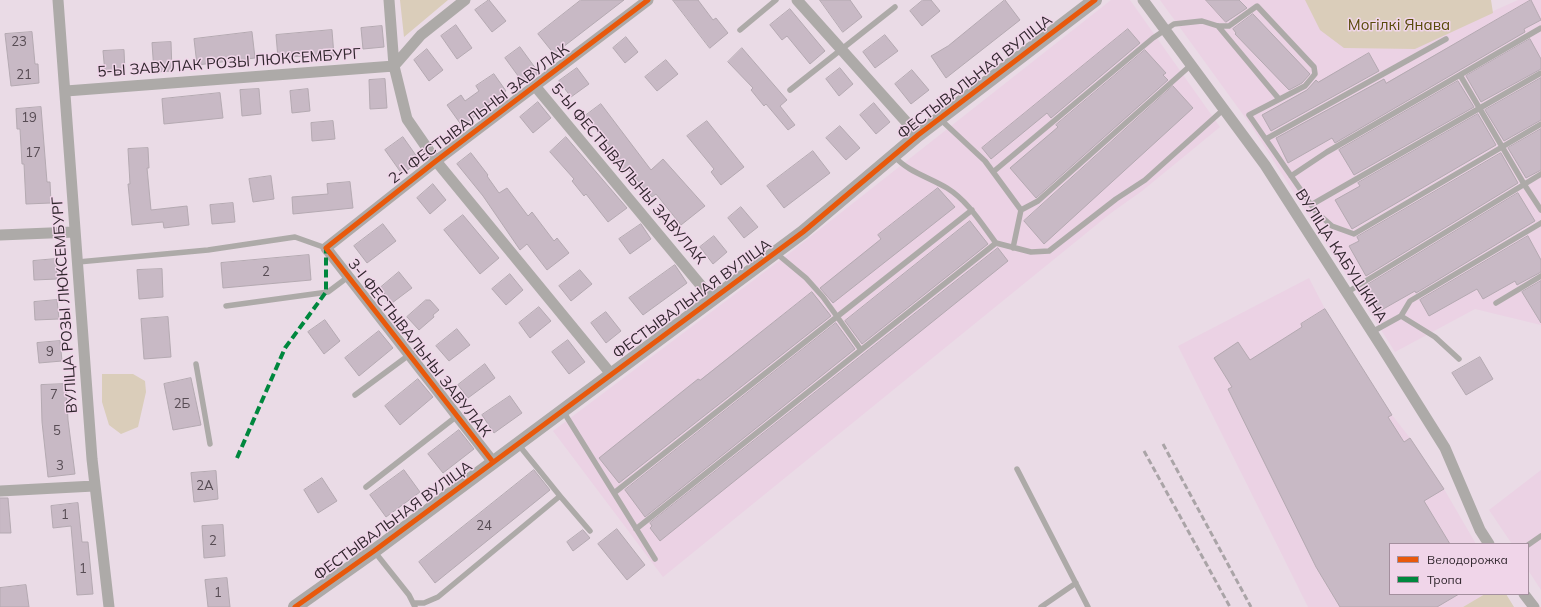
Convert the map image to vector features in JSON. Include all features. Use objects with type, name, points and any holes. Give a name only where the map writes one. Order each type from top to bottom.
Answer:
[{"type":"street","name":"ВУЛІЦА РОЗЫ ЛЮКСЕМБУРГ","points":[[58,0],[66,91],[74,232],[78,262],[94,486],[109,607]]},
{"type":"street","points":[[389,0],[394,66],[407,119],[436,161],[611,374]]},
{"type":"street","points":[[394,66],[421,35],[465,0]]},
{"type":"street","name":"2-І ФЕСТЫВАЛЬНЫ ЗАВУЛАК","points":[[326,248],[436,161],[648,0]]},
{"type":"street","points":[[797,0],[918,135]]},
{"type":"street","name":"ФЕСТЫВАЛЬНАЯ ВУЛІЦА","points":[[295,607],[374,551],[803,232],[918,135],[1095,0]]},
{"type":"street","name":"ВУЛІЦА КАБУШКІНА","points":[[1143,0],[1265,165],[1372,332],[1445,448],[1480,530],[1488,543]]},
{"type":"street","name":"5-Ы ЗАВУЛАК РОЗЫ ЛЮКСЕМБУРГ","points":[[66,91],[394,66]]},
{"type":"street","name":"5-Ы ФЕСТЫВАЛЬНЫ ЗАВУЛАК","points":[[535,86],[713,300]]},
{"type":"street","points":[[0,235],[74,232]]},
{"type":"street","name":"3-І ФЕСТЫВАЛЬНЫ ЗАВУЛАК","points":[[326,248],[493,462]]},
{"type":"street","points":[[0,492],[94,486]]},
{"type":"street","points":[[1525,595],[1534,607]]},
{"type":"lane","points":[[740,30],[776,0]]},
{"type":"lane","points":[[993,172],[1174,24],[1202,21],[1218,26],[1229,26],[1257,6],[1314,67],[1315,74],[1305,86],[1249,115],[1316,212],[1332,226],[1354,234],[1541,124]]},
{"type":"lane","points":[[790,90],[895,7]]},
{"type":"lane","points":[[1218,26],[1279,99]]},
{"type":"lane","points":[[1291,176],[1327,152],[1541,28]]},
{"type":"lane","points":[[1266,140],[1446,39]]},
{"type":"lane","points":[[1013,248],[1022,210],[1038,201],[1191,65]]},
{"type":"lane","points":[[1311,205],[1541,73]]},
{"type":"lane","points":[[1460,75],[1502,148],[1541,210]]},
{"type":"lane","points":[[894,156],[904,166],[947,188],[968,204],[996,243],[1031,252],[1049,251],[1116,199],[1145,180],[1224,109]]},
{"type":"lane","points":[[940,119],[985,161],[1022,210]]},
{"type":"lane","points":[[1346,293],[1541,174]]},
{"type":"lane","points":[[614,493],[972,210]]},
{"type":"lane","points":[[1372,332],[1401,316],[1410,301],[1541,223]]},
{"type":"lane","points":[[78,262],[208,250],[296,237],[326,248]]},
{"type":"lane","points":[[636,528],[996,243]]},
{"type":"lane","points":[[776,252],[806,278],[823,297],[861,350]]},
{"type":"lane","points":[[1496,303],[1541,276]]},
{"type":"lane","points":[[226,306],[328,292],[348,277]]},
{"type":"lane","points":[[1401,316],[1435,337],[1459,359]]},
{"type":"lane","points":[[355,395],[409,355]]},
{"type":"lane","points":[[196,364],[210,444]]},
{"type":"lane","points":[[563,410],[655,559]]},
{"type":"lane","points":[[366,487],[457,416]]},
{"type":"lane","points":[[518,443],[590,531]]},
{"type":"lane","points":[[1017,469],[1088,607]]},
{"type":"lane","points":[[374,551],[409,595],[414,605],[424,603],[438,597],[560,496]]},
{"type":"lane","points":[[1529,544],[1541,536]]},
{"type":"lane","points":[[1041,607],[1076,583]]},
{"type":"shaded area","points":[[1111,0],[1130,0],[1220,127],[1142,191],[1111,213],[663,577],[553,431],[791,252]]},
{"type":"shaded area","points":[[1160,0],[1376,0],[1415,46],[1518,0],[1541,0],[1541,325],[1475,309],[1395,352],[1252,127]]},
{"type":"shaded area","points":[[1309,278],[1325,309],[1392,415],[1410,438],[1444,489],[1475,543],[1389,543],[1389,595],[1483,595],[1463,607],[1308,607],[1178,346]]},
{"type":"shaded area","points":[[1541,470],[1541,590],[1529,572],[1529,543],[1511,543],[1489,510]]},
{"type":"green space","points":[[400,0],[448,0],[404,37]]},
{"type":"green space","name":"Могілкі Янава","points":[[1305,0],[1491,0],[1493,13],[1415,49],[1344,48],[1320,30]]},
{"type":"green space","points":[[102,374],[133,374],[145,381],[146,392],[138,427],[121,434],[109,425],[102,402]]},
{"type":"green space","points":[[1483,595],[1507,595],[1514,607],[1463,607]]},
{"type":"building","points":[[489,0],[506,21],[492,32],[475,10]]},
{"type":"building","points":[[581,0],[624,0],[554,54],[538,34]]},
{"type":"building","points":[[673,0],[698,0],[713,20],[716,18],[728,33],[710,48]]},
{"type":"building","points":[[820,0],[850,0],[862,17],[843,32]]},
{"type":"building","points":[[923,0],[931,0],[940,11],[922,26],[910,11]]},
{"type":"building","points":[[1005,0],[1020,20],[946,78],[931,56],[948,46]]},
{"type":"building","points":[[1206,0],[1239,0],[1247,8],[1226,22]]},
{"type":"building","points":[[1531,0],[1541,20],[1524,29],[1525,32],[1335,143],[1332,138],[1288,163],[1276,138],[1384,79],[1386,83]]},
{"type":"building","points":[[790,9],[825,51],[810,64],[787,36],[782,40],[770,25]]},
{"type":"building","points":[[1253,14],[1310,74],[1302,83],[1289,90],[1235,34],[1236,33],[1233,29]]},
{"type":"building","points":[[456,25],[472,48],[457,59],[441,36]]},
{"type":"building","points":[[382,26],[384,47],[363,49],[361,28]]},
{"type":"building","points":[[1128,29],[1140,43],[1051,118],[1047,113],[991,159],[982,148]]},
{"type":"building","points":[[332,30],[334,56],[313,59],[313,55],[278,58],[276,35]]},
{"type":"building","points":[[32,32],[35,64],[38,64],[39,83],[11,86],[5,34]]},
{"type":"building","points":[[252,32],[255,58],[197,65],[194,39]]},
{"type":"building","points":[[885,35],[898,51],[875,68],[863,52]]},
{"type":"building","points":[[626,37],[638,52],[625,63],[613,48]]},
{"type":"building","points":[[1530,39],[1541,59],[1541,69],[1481,102],[1466,76]]},
{"type":"building","points":[[171,42],[172,71],[154,72],[152,43]]},
{"type":"building","points":[[520,47],[539,73],[524,84],[505,58]]},
{"type":"building","points":[[742,48],[787,100],[780,106],[795,125],[788,130],[766,104],[764,106],[751,90],[753,88],[728,62]]},
{"type":"building","points":[[427,49],[443,70],[429,81],[414,60]]},
{"type":"building","points":[[124,50],[125,72],[105,73],[103,51]]},
{"type":"building","points":[[1145,50],[1166,73],[1163,75],[1168,80],[1036,198],[1010,168],[1058,127],[1056,125]]},
{"type":"building","points":[[1369,53],[1379,71],[1271,131],[1262,115],[1307,90],[1316,80],[1318,82]]},
{"type":"building","points":[[666,60],[678,74],[657,91],[645,77]]},
{"type":"building","points":[[577,68],[589,84],[571,97],[559,81]]},
{"type":"building","points":[[840,68],[853,84],[839,96],[826,79]]},
{"type":"building","points":[[912,70],[929,90],[911,104],[895,84]]},
{"type":"building","points":[[494,74],[506,91],[476,112],[478,114],[462,126],[447,105],[461,95],[465,101],[479,91],[476,86]]},
{"type":"building","points":[[1541,78],[1541,120],[1504,141],[1485,110]]},
{"type":"building","points":[[385,79],[387,108],[370,109],[369,80]]},
{"type":"building","points":[[1458,81],[1474,107],[1354,175],[1339,150]]},
{"type":"building","points":[[1173,86],[1193,108],[1044,244],[1024,221]]},
{"type":"building","points":[[259,89],[261,114],[242,116],[240,90]]},
{"type":"building","points":[[308,89],[310,111],[292,113],[290,91]]},
{"type":"building","points":[[220,93],[223,118],[164,124],[162,99]]},
{"type":"building","points":[[538,102],[551,118],[533,133],[520,117]]},
{"type":"building","points":[[874,103],[890,122],[876,134],[860,115]]},
{"type":"building","points":[[601,104],[651,170],[663,159],[705,206],[681,225],[656,194],[652,197],[626,167],[623,170],[606,149],[610,146],[585,116]]},
{"type":"building","points":[[41,107],[47,182],[50,182],[51,203],[26,204],[24,164],[22,164],[20,129],[17,129],[16,109]]},
{"type":"building","points":[[1478,114],[1496,145],[1352,229],[1335,200],[1360,186],[1358,183]]},
{"type":"building","points":[[333,121],[335,139],[312,141],[311,123]]},
{"type":"building","points":[[707,121],[744,167],[721,185],[711,172],[714,169],[687,136]]},
{"type":"building","points":[[840,126],[860,148],[846,160],[826,138]]},
{"type":"building","points":[[1541,129],[1541,170],[1526,178],[1508,148]]},
{"type":"building","points":[[403,137],[420,161],[402,174],[385,150]]},
{"type":"building","points":[[566,137],[627,208],[608,222],[586,194],[584,196],[572,181],[574,179],[550,152]]},
{"type":"building","points":[[148,148],[149,168],[147,168],[151,210],[187,206],[189,225],[164,228],[163,222],[132,225],[128,184],[130,184],[128,149]]},
{"type":"building","points":[[813,151],[830,173],[784,208],[767,186]]},
{"type":"building","points":[[471,153],[488,175],[487,176],[499,193],[507,188],[528,216],[532,212],[554,241],[557,238],[569,253],[547,270],[527,244],[520,250],[483,196],[457,164]]},
{"type":"building","points":[[1501,153],[1518,183],[1366,276],[1349,246],[1359,241],[1357,237]]},
{"type":"building","points":[[271,176],[274,199],[253,202],[249,179]]},
{"type":"building","points":[[350,182],[353,208],[293,214],[292,197],[328,194],[327,184]]},
{"type":"building","points":[[433,184],[446,200],[430,214],[417,198]]},
{"type":"building","points":[[938,188],[955,207],[833,303],[820,288],[881,239],[878,235]]},
{"type":"building","points":[[1518,193],[1535,221],[1416,293],[1415,291],[1378,312],[1364,287]]},
{"type":"building","points":[[233,203],[235,222],[212,224],[210,205]]},
{"type":"building","points":[[741,207],[758,227],[744,238],[728,218]]},
{"type":"building","points":[[463,215],[499,258],[480,274],[444,230]]},
{"type":"building","points":[[970,221],[988,244],[862,344],[845,321]]},
{"type":"building","points":[[383,224],[396,241],[367,263],[354,246]]},
{"type":"building","points":[[641,224],[651,239],[630,254],[619,239]]},
{"type":"building","points":[[714,236],[727,252],[713,264],[700,247]]},
{"type":"building","points":[[1528,236],[1541,260],[1541,272],[1517,285],[1515,281],[1483,299],[1477,289],[1429,316],[1420,300]]},
{"type":"building","points":[[998,248],[1008,261],[660,541],[650,528],[652,526],[650,523]]},
{"type":"building","points":[[309,255],[311,280],[223,288],[221,263]]},
{"type":"building","points":[[56,259],[57,279],[34,280],[33,261]]},
{"type":"building","points":[[675,265],[687,283],[643,315],[629,298]]},
{"type":"building","points":[[162,269],[163,297],[139,299],[137,270]]},
{"type":"building","points":[[580,270],[592,284],[571,301],[559,286]]},
{"type":"building","points":[[399,272],[412,288],[392,303],[380,288]]},
{"type":"building","points":[[510,274],[523,290],[506,305],[492,289]]},
{"type":"building","points":[[1541,281],[1541,323],[1522,292]]},
{"type":"building","points":[[812,292],[831,316],[619,483],[599,458],[698,379],[700,380]]},
{"type":"building","points":[[57,300],[59,319],[35,320],[34,302]]},
{"type":"building","points":[[426,300],[430,300],[439,310],[433,315],[434,317],[419,330],[407,317]]},
{"type":"building","points":[[539,307],[551,321],[530,338],[519,323]]},
{"type":"building","points":[[1325,309],[1392,415],[1388,417],[1404,442],[1410,438],[1444,489],[1424,501],[1449,543],[1389,543],[1389,595],[1457,595],[1437,607],[1340,607],[1316,567],[1228,389],[1232,387],[1214,358],[1238,342],[1250,360],[1302,327],[1301,324]]},
{"type":"building","points":[[606,312],[621,331],[606,343],[591,323]]},
{"type":"building","points":[[168,317],[171,357],[144,359],[141,319]]},
{"type":"building","points":[[325,320],[340,341],[324,354],[308,332]]},
{"type":"building","points":[[836,323],[855,349],[645,517],[625,490]]},
{"type":"building","points":[[457,329],[470,345],[449,361],[436,346]]},
{"type":"building","points":[[379,331],[393,348],[359,376],[345,358]]},
{"type":"building","points":[[568,340],[585,362],[569,374],[552,352]]},
{"type":"building","points":[[60,341],[62,361],[39,363],[37,343]]},
{"type":"building","points":[[1480,357],[1493,379],[1466,395],[1452,373]]},
{"type":"building","points":[[485,364],[495,378],[468,398],[458,385]]},
{"type":"building","points":[[191,378],[201,425],[173,430],[164,384]]},
{"type":"building","points":[[418,379],[433,397],[400,425],[385,406]]},
{"type":"building","points":[[66,384],[68,420],[75,474],[48,477],[42,422],[41,385]]},
{"type":"building","points":[[510,396],[522,413],[494,433],[482,415]]},
{"type":"building","points":[[459,430],[474,449],[443,473],[428,454]]},
{"type":"building","points":[[404,470],[420,492],[386,517],[370,495]]},
{"type":"building","points":[[534,470],[550,490],[435,583],[419,562]]},
{"type":"building","points":[[216,471],[218,499],[194,502],[191,473]]},
{"type":"building","points":[[322,478],[337,501],[318,513],[304,490]]},
{"type":"building","points":[[0,498],[8,498],[11,533],[0,533]]},
{"type":"building","points":[[78,503],[82,542],[88,542],[93,594],[77,595],[71,526],[53,528],[51,506]]},
{"type":"building","points":[[223,525],[225,556],[204,558],[202,526]]},
{"type":"building","points":[[617,529],[645,565],[627,580],[598,544]]},
{"type":"building","points":[[583,530],[590,538],[573,551],[567,542]]},
{"type":"building","points":[[227,578],[230,607],[208,607],[205,580]]},
{"type":"building","points":[[26,585],[29,607],[0,607],[0,588]]},
{"type":"railway","points":[[1163,444],[1251,607]]},
{"type":"railway","points":[[1144,451],[1230,607]]},
{"type":"marked path","points":[[237,458],[285,348],[326,292],[326,248]]},
{"type":"cycle path","points":[[493,462],[326,248],[436,161],[648,0]]},
{"type":"cycle path","points":[[295,607],[374,551],[803,232],[918,135],[1095,0]]}]
